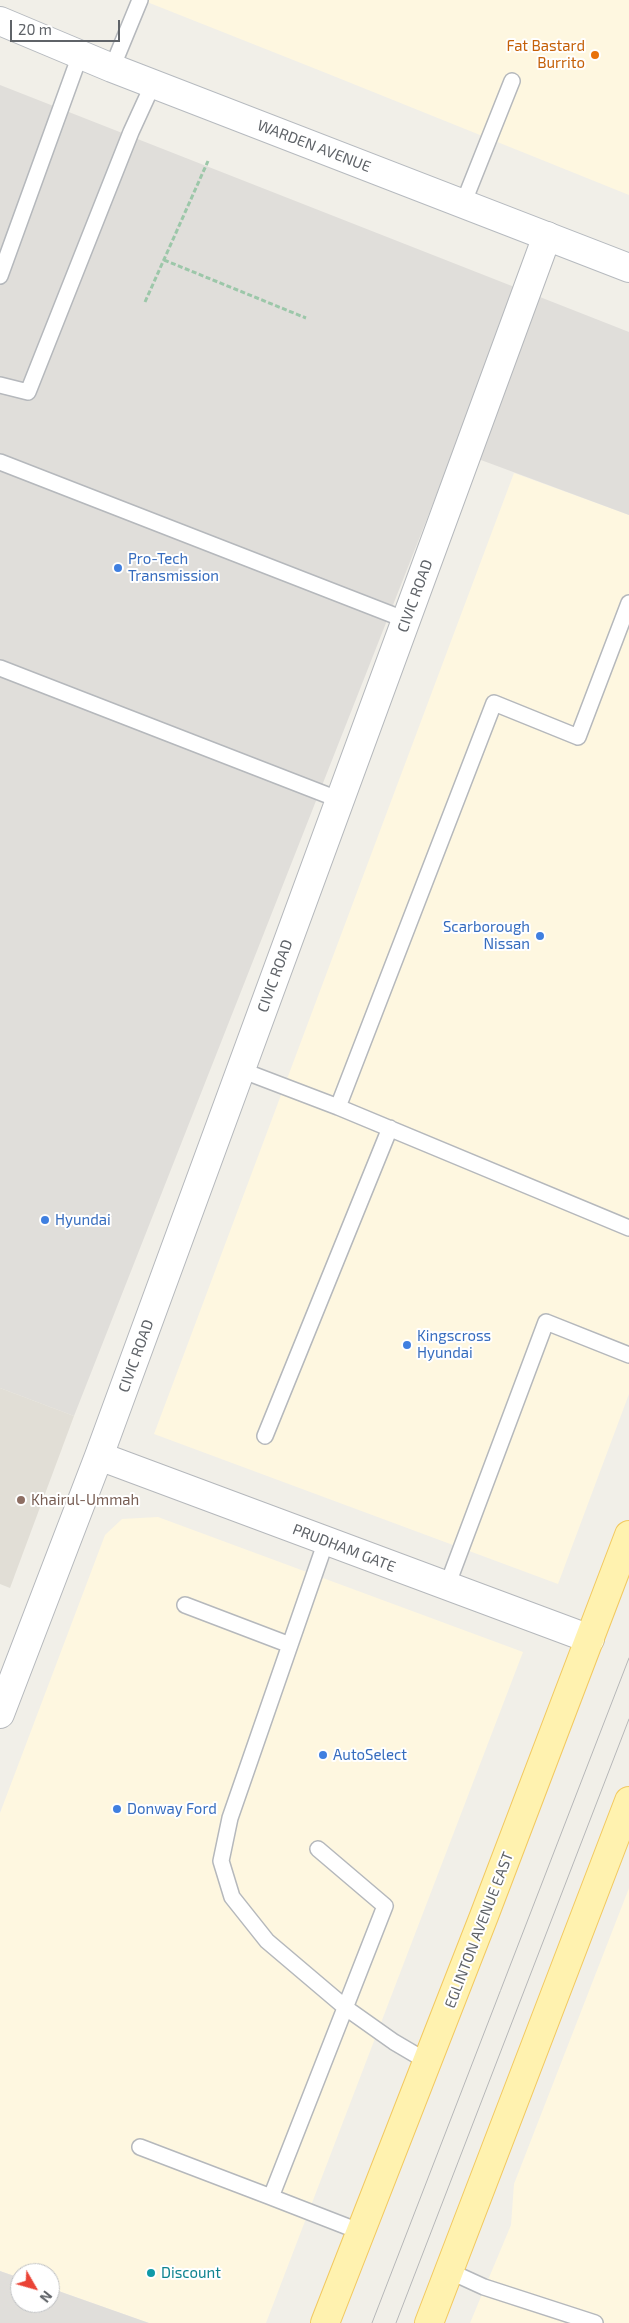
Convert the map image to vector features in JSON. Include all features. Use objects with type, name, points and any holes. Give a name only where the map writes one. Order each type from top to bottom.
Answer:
[{"type":"main road","name":"EGLINTON AVENUE EAST","points":[[326,2323],[428,2062],[629,1535]]},
{"type":"main road","points":[[429,2323],[629,1802]]},
{"type":"street","name":"WARDEN AVENUE","points":[[0,21],[112,68],[629,268]]},
{"type":"street","name":"CIVIC ROAD","points":[[0,1714],[99,1456],[547,236]]},
{"type":"street","name":"PRUDHAM GATE","points":[[99,1456],[590,1639]]},
{"type":"lane","points":[[112,68],[140,0]]},
{"type":"lane","points":[[0,276],[80,55]]},
{"type":"lane","points":[[464,204],[512,81]]},
{"type":"lane","points":[[0,384],[28,392],[153,84]]},
{"type":"lane","points":[[0,462],[406,620]]},
{"type":"lane","points":[[338,1107],[494,703],[578,737],[629,603]]},
{"type":"lane","points":[[0,668],[340,800]]},
{"type":"lane","points":[[241,1070],[627,1222]]},
{"type":"lane","points":[[265,1436],[390,1128]]},
{"type":"lane","points":[[446,1586],[546,1322],[629,1355]]},
{"type":"lane","points":[[326,1541],[230,1818],[221,1862],[232,1897],[267,1941],[346,2008],[394,2042],[428,2062]]},
{"type":"lane","points":[[185,1604],[290,1645]]},
{"type":"lane","points":[[271,2197],[384,1906],[318,1849]]},
{"type":"lane","points":[[140,2147],[361,2232]]},
{"type":"lane","points":[[449,2271],[484,2287],[595,2323]]},
{"type":"path","points":[[146,302],[208,161]]},
{"type":"path","points":[[164,260],[306,318]]},
{"type":"shaded area","points":[[142,0],[629,0],[629,195],[326,73]]},
{"type":"shaded area","points":[[0,85],[629,332],[629,515],[454,450],[74,1416],[0,1388]]},
{"type":"shaded area","points":[[514,473],[629,515],[629,1394],[558,1584],[154,1434]]},
{"type":"shaded area","name":"Khairul-Ummah","points":[[0,1388],[74,1416],[10,1588],[0,1584]]},
{"type":"shaded area","points":[[158,1517],[523,1652],[266,2323],[149,2323],[60,2292],[60,2263],[10,2263],[10,2274],[0,2271],[0,1813],[105,1535],[122,1519]]},
{"type":"shaded area","points":[[629,1888],[629,2323],[470,2323],[511,2225],[514,2184]]},
{"type":"shaded area","points":[[0,2271],[10,2274],[10,2313],[60,2313],[60,2292],[149,2323],[0,2323]]},
{"type":"tram line","points":[[372,2323],[629,1658]]},
{"type":"tram line","points":[[396,2323],[629,1719]]},
{"type":"place","name":"Fat Bastard Burrito","points":[[595,55]]},
{"type":"place","name":"Pro-Tech Transmission","points":[[118,568]]},
{"type":"place","name":"Scarborough Nissan","points":[[540,936]]},
{"type":"place","name":"Hyundai","points":[[45,1220]]},
{"type":"place","name":"Kingscross Hyundai","points":[[407,1345]]},
{"type":"place","name":"Khairul-Ummah","points":[[21,1500]]},
{"type":"place","name":"AutoSelect","points":[[323,1755]]},
{"type":"place","name":"Donway Ford","points":[[117,1809]]},
{"type":"place","name":"Discount","points":[[151,2273]]}]
